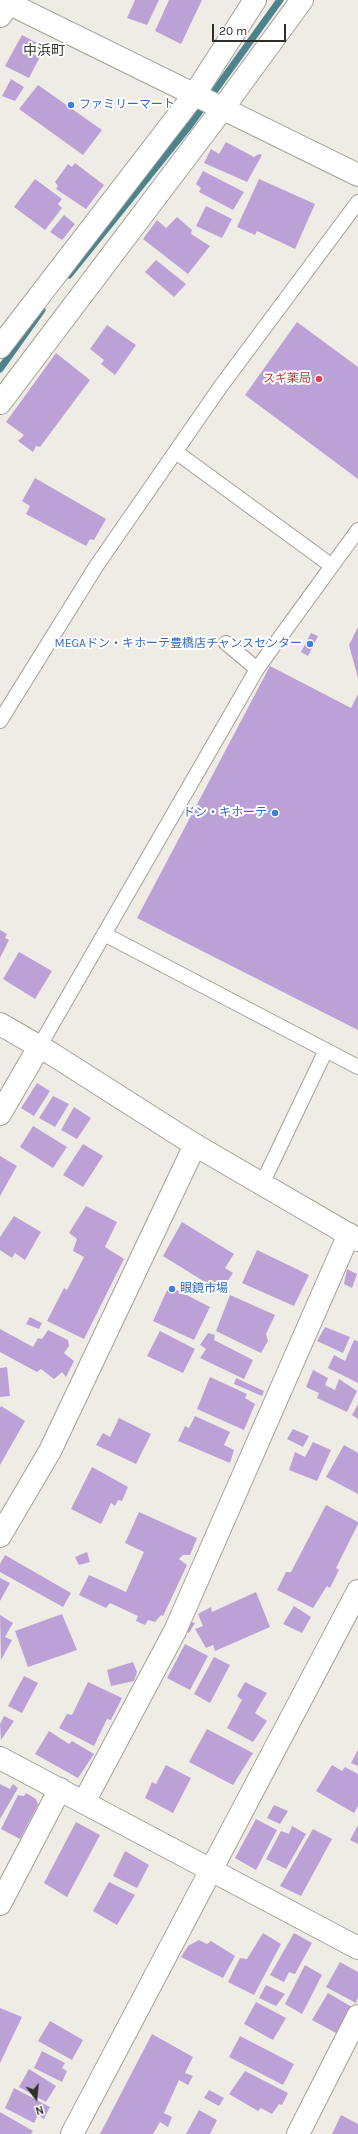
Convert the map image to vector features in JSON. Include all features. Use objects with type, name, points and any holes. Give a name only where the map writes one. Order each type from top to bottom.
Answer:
[{"type":"street","points":[[0,347],[194,95],[255,0]]},
{"type":"street","points":[[0,403],[223,108],[302,0]]},
{"type":"street","points":[[4,7],[223,108],[358,176]]},
{"type":"street","points":[[0,1024],[195,1145],[353,1237],[175,1631],[84,1802]]},
{"type":"street","points":[[0,1114],[39,1047]]},
{"type":"street","points":[[0,1536],[50,1451],[195,1145]]},
{"type":"street","points":[[72,2134],[358,1591]]},
{"type":"street","points":[[0,1758],[358,1948]]},
{"type":"street","points":[[0,1904],[60,1789]]},
{"type":"street","points":[[298,2134],[358,2016]]},
{"type":"lane","points":[[0,721],[97,565],[221,386],[358,202]]},
{"type":"lane","points":[[176,452],[332,566]]},
{"type":"lane","points":[[39,1047],[258,669],[358,530]]},
{"type":"lane","points":[[226,643],[258,669]]},
{"type":"lane","points":[[104,934],[358,1067]]},
{"type":"lane","points":[[262,1184],[326,1050]]},
{"type":"building","points":[[135,0],[159,0],[147,25],[127,18]]},
{"type":"building","points":[[169,0],[202,0],[181,44],[155,31]]},
{"type":"building","points":[[22,35],[45,47],[29,78],[5,66]]},
{"type":"building","points":[[11,79],[24,87],[15,101],[2,96]]},
{"type":"building","points":[[38,85],[102,130],[83,155],[19,109]]},
{"type":"building","points":[[226,142],[254,157],[259,154],[262,155],[247,182],[204,163],[211,149],[219,154]]},
{"type":"building","points":[[75,163],[104,185],[86,209],[56,189],[58,186],[55,182],[68,164],[72,167]]},
{"type":"building","points":[[203,171],[244,192],[233,210],[199,192],[201,188],[196,184]]},
{"type":"building","points":[[35,179],[62,199],[58,204],[62,208],[45,230],[14,207]]},
{"type":"building","points":[[259,179],[315,204],[295,249],[257,231],[255,235],[237,227]]},
{"type":"building","points":[[206,206],[232,219],[222,238],[196,226]]},
{"type":"building","points":[[64,215],[75,224],[62,240],[50,232]]},
{"type":"building","points":[[177,217],[192,230],[191,234],[210,246],[188,274],[143,239],[157,220],[166,228]]},
{"type":"building","points":[[156,260],[186,284],[174,297],[145,272]]},
{"type":"building","points":[[297,322],[358,367],[358,479],[245,395]]},
{"type":"building","points":[[107,325],[136,345],[115,375],[101,364],[104,360],[90,349]]},
{"type":"building","points":[[56,353],[90,380],[40,447],[36,446],[33,452],[18,441],[24,435],[6,422]]},
{"type":"building","points":[[35,478],[106,519],[94,540],[90,539],[86,546],[26,514],[30,506],[22,501]]},
{"type":"building","points":[[358,627],[358,678],[349,645]]},
{"type":"building","name":"MEGAドン・キホーテ豊橋店チャンスセンター","points":[[311,633],[318,636],[308,656],[301,652]]},
{"type":"building","name":"ドン・キホーテ","points":[[270,666],[351,708],[358,694],[358,1030],[137,918]]},
{"type":"building","points":[[0,930],[7,934],[5,938],[9,940],[0,958]]},
{"type":"building","points":[[19,952],[52,971],[35,999],[3,979]]},
{"type":"building","points":[[37,1083],[50,1091],[34,1116],[21,1108]]},
{"type":"building","points":[[53,1096],[69,1104],[55,1127],[39,1118]]},
{"type":"building","points":[[74,1107],[91,1118],[77,1139],[61,1130]]},
{"type":"building","points":[[33,1126],[67,1147],[53,1168],[20,1147]]},
{"type":"building","points":[[83,1144],[103,1156],[83,1187],[63,1175]]},
{"type":"building","points":[[0,1156],[17,1166],[0,1196]]},
{"type":"building","points":[[86,1206],[117,1222],[105,1247],[124,1259],[84,1339],[47,1321],[64,1288],[67,1290],[84,1257],[73,1251],[77,1239],[69,1233]]},
{"type":"building","points":[[14,1216],[41,1232],[25,1260],[15,1253],[12,1258],[0,1250],[0,1237]]},
{"type":"building","points":[[182,1222],[234,1254],[225,1268],[233,1273],[224,1287],[216,1284],[213,1287],[163,1256]]},
{"type":"building","points":[[257,1250],[309,1275],[294,1306],[242,1283]]},
{"type":"building","points":[[347,1269],[357,1274],[352,1288],[344,1284]]},
{"type":"building","points":[[169,1286],[210,1307],[194,1340],[153,1321]]},
{"type":"building","points":[[230,1295],[275,1315],[266,1334],[268,1341],[261,1353],[216,1331]]},
{"type":"building","points":[[30,1317],[42,1323],[39,1329],[26,1324]]},
{"type":"building","points":[[325,1327],[350,1337],[343,1353],[317,1341]]},
{"type":"building","points":[[0,1329],[33,1347],[38,1338],[42,1339],[48,1330],[68,1340],[69,1346],[64,1353],[74,1361],[66,1377],[62,1372],[54,1379],[41,1369],[37,1372],[0,1352]]},
{"type":"building","points":[[160,1331],[195,1349],[183,1373],[147,1356]]},
{"type":"building","points":[[208,1333],[215,1335],[214,1340],[253,1360],[244,1379],[200,1358],[206,1349],[200,1345]]},
{"type":"building","points":[[354,1340],[358,1341],[358,1383],[328,1368],[334,1355],[345,1361]]},
{"type":"building","points":[[7,1367],[10,1396],[0,1397],[0,1368]]},
{"type":"building","points":[[313,1370],[328,1378],[325,1385],[335,1390],[339,1379],[357,1391],[347,1412],[317,1398],[319,1393],[306,1387]]},
{"type":"building","points":[[210,1377],[247,1394],[245,1398],[255,1404],[244,1430],[197,1409]]},
{"type":"building","points":[[236,1378],[264,1391],[262,1396],[234,1384]]},
{"type":"building","points":[[358,1404],[358,1419],[352,1415]]},
{"type":"building","points":[[1,1406],[25,1421],[0,1465],[0,1408]]},
{"type":"building","points":[[195,1416],[230,1432],[224,1445],[234,1450],[230,1463],[178,1441],[185,1426],[189,1428]]},
{"type":"building","points":[[119,1418],[151,1434],[136,1464],[96,1445],[103,1433],[110,1437]]},
{"type":"building","points":[[293,1429],[309,1436],[303,1447],[287,1439]]},
{"type":"building","points":[[313,1442],[331,1450],[317,1481],[289,1470],[295,1452],[305,1457]]},
{"type":"building","points":[[344,1445],[358,1453],[358,1494],[326,1477]]},
{"type":"building","points":[[92,1467],[128,1487],[122,1501],[118,1500],[115,1506],[111,1503],[101,1524],[71,1509]]},
{"type":"building","points":[[326,1505],[358,1522],[358,1524],[336,1568],[339,1570],[330,1588],[327,1586],[313,1608],[277,1590],[286,1572],[291,1572]]},
{"type":"building","points":[[139,1512],[197,1538],[190,1555],[183,1555],[179,1559],[187,1565],[163,1616],[161,1615],[155,1622],[148,1620],[145,1625],[136,1621],[138,1616],[110,1603],[106,1608],[79,1595],[89,1575],[126,1592],[144,1552],[125,1543]]},
{"type":"building","points":[[87,1552],[90,1562],[79,1565],[75,1557]]},
{"type":"building","points":[[5,1555],[71,1593],[63,1607],[0,1572],[0,1564]]},
{"type":"building","points":[[0,1578],[10,1583],[0,1601]]},
{"type":"building","points":[[256,1592],[270,1627],[215,1651],[213,1645],[206,1648],[195,1629],[203,1626],[198,1614],[211,1607],[212,1612]]},
{"type":"building","points":[[294,1606],[311,1617],[302,1633],[283,1624]]},
{"type":"building","points":[[62,1614],[77,1650],[28,1667],[15,1631]]},
{"type":"building","points":[[0,1615],[13,1623],[5,1637],[12,1640],[1,1660]]},
{"type":"building","points":[[189,1621],[195,1623],[189,1633],[184,1630]]},
{"type":"building","points":[[185,1644],[208,1656],[190,1690],[167,1678]]},
{"type":"building","points":[[214,1657],[230,1665],[210,1703],[194,1694]]},
{"type":"building","points":[[133,1662],[137,1672],[134,1681],[111,1686],[107,1670]]},
{"type":"building","points":[[24,1676],[38,1683],[22,1713],[8,1706]]},
{"type":"building","points":[[88,1682],[122,1698],[111,1720],[107,1719],[94,1746],[59,1728],[67,1714],[72,1715]]},
{"type":"building","points":[[245,1682],[267,1693],[255,1713],[267,1721],[253,1742],[227,1728],[242,1700],[237,1696]]},
{"type":"building","points":[[4,1716],[14,1721],[1,1740],[0,1724]]},
{"type":"building","points":[[207,1729],[253,1753],[233,1785],[189,1762]]},
{"type":"building","points":[[49,1731],[69,1744],[72,1741],[94,1754],[78,1778],[35,1754]]},
{"type":"building","points":[[358,1750],[358,1766],[351,1763]]},
{"type":"building","points":[[166,1765],[191,1778],[173,1813],[145,1798],[152,1782],[156,1784]]},
{"type":"building","points":[[332,1765],[342,1771],[345,1767],[358,1774],[358,1806],[354,1813],[316,1791]]},
{"type":"building","points":[[0,1784],[10,1789],[13,1784],[18,1788],[0,1819]]},
{"type":"building","points":[[26,1793],[36,1799],[38,1805],[20,1839],[1,1829],[18,1795],[24,1796]]},
{"type":"building","points":[[274,1805],[288,1811],[280,1824],[267,1818]]},
{"type":"building","points":[[256,1819],[277,1830],[256,1870],[235,1858]]},
{"type":"building","points":[[76,1822],[100,1835],[67,1897],[44,1883]]},
{"type":"building","points":[[358,1825],[358,1844],[350,1840]]},
{"type":"building","points":[[292,1826],[306,1834],[286,1869],[266,1859],[281,1831],[289,1834]]},
{"type":"building","points":[[313,1829],[332,1839],[301,1896],[280,1886]]},
{"type":"building","points":[[125,1851],[149,1865],[137,1888],[113,1876]]},
{"type":"building","points":[[109,1882],[135,1895],[117,1925],[93,1911]]},
{"type":"building","points":[[263,1933],[281,1944],[254,1995],[228,1982],[240,1958],[247,1959]]},
{"type":"building","points":[[294,1933],[312,1943],[295,1974],[289,1972],[284,1982],[270,1975]]},
{"type":"building","points":[[199,1940],[207,1944],[211,1941],[235,1956],[223,1978],[181,1957],[188,1946]]},
{"type":"building","points":[[340,1962],[358,1972],[358,1997],[356,2003],[326,1987]]},
{"type":"building","points":[[305,1965],[322,1975],[302,2014],[285,2004]]},
{"type":"building","points":[[266,1985],[285,1994],[276,2006],[259,1998]]},
{"type":"building","points":[[328,1993],[352,2007],[336,2033],[312,2020]]},
{"type":"building","points":[[256,2002],[286,2018],[273,2040],[244,2024]]},
{"type":"building","points":[[0,2008],[22,2017],[0,2063]]},
{"type":"building","points":[[50,2021],[83,2040],[72,2060],[38,2041]]},
{"type":"building","points":[[152,2034],[193,2057],[185,2073],[193,2076],[188,2085],[179,2080],[164,2113],[172,2117],[168,2127],[160,2122],[153,2134],[100,2134]]},
{"type":"building","points":[[240,2036],[294,2064],[283,2085],[229,2057]]},
{"type":"building","points":[[42,2051],[65,2063],[62,2068],[67,2071],[62,2082],[34,2068]]},
{"type":"building","points":[[29,2069],[56,2086],[46,2102],[19,2087]]},
{"type":"building","points":[[245,2071],[288,2093],[282,2105],[279,2104],[272,2114],[261,2108],[258,2111],[229,2094]]},
{"type":"building","points":[[14,2088],[50,2107],[44,2119],[38,2115],[34,2123],[5,2108]]},
{"type":"building","points":[[209,2090],[224,2098],[219,2106],[204,2098]]},
{"type":"building","points":[[199,2110],[217,2120],[210,2134],[186,2134]]},
{"type":"building","points":[[0,2112],[33,2131],[31,2134],[0,2134]]},
{"type":"building","points":[[341,2115],[358,2124],[358,2134],[332,2134]]},
{"type":"waterway","points":[[69,275],[190,125],[280,0]]},
{"type":"waterway","points":[[0,369],[42,310]]},
{"type":"place","name":"ファミリーマート","points":[[71,105]]},
{"type":"place","name":"スギ薬局","points":[[319,379]]},
{"type":"place","name":"MEGAドン・キホーテ豊橋店チャンスセンター","points":[[310,644]]},
{"type":"place","name":"ドン・キホーテ","points":[[275,813]]},
{"type":"place","name":"眼鏡市場","points":[[172,1289]]},
{"type":"district","name":"中浜町","points":[[44,51]]}]
